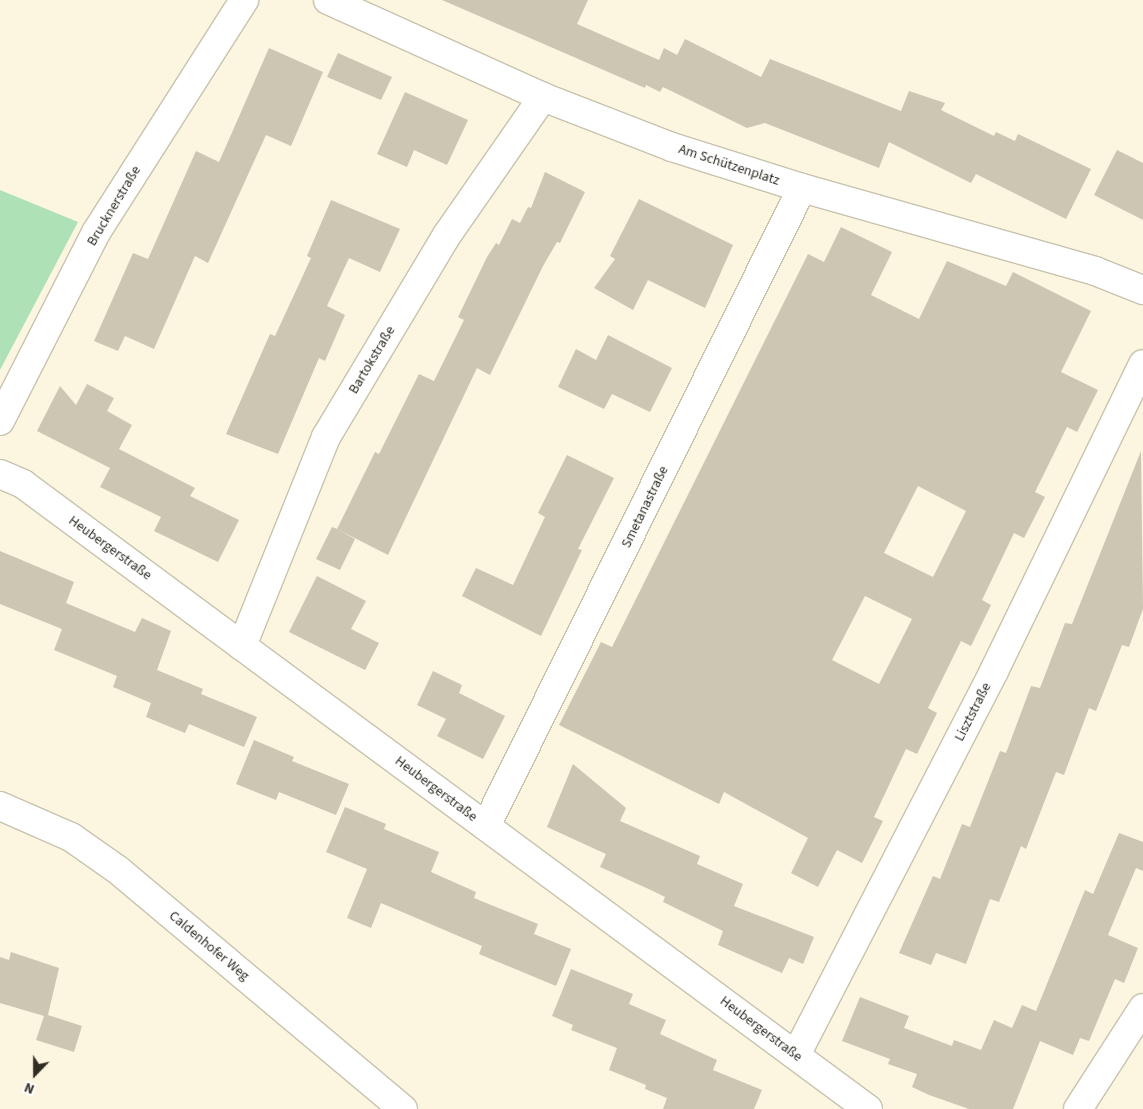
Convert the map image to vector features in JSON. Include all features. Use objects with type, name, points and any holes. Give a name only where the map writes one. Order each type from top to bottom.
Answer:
[{"type":"street","name":"Brucknerstraße","points":[[0,421],[97,231],[244,0]]},
{"type":"street","name":"Am Schützenplatz","points":[[328,0],[543,98],[672,147],[802,188],[1094,271],[1143,290]]},
{"type":"street","name":"Bartokstraße","points":[[242,646],[326,437],[447,235],[543,98]]},
{"type":"street","name":"Smetanastraße","points":[[486,826],[802,188]]},
{"type":"street","name":"Lisztstraße","points":[[796,1055],[994,671],[1143,364]]},
{"type":"street","name":"Heubergerstraße","points":[[0,474],[23,484],[868,1109]]},
{"type":"street","name":"Caldenhofer Weg","points":[[0,806],[71,837],[118,870],[403,1109]]},
{"type":"street","points":[[1078,1109],[1143,1008]]},
{"type":"green space","points":[[0,190],[78,222],[0,370]]},
{"type":"building","points":[[442,0],[588,0],[577,24],[659,60],[664,48],[677,55],[685,39],[761,77],[770,59],[901,111],[909,91],[945,103],[941,110],[994,136],[996,132],[1015,141],[1018,134],[1091,169],[1066,219],[976,174],[971,183],[889,142],[879,168],[765,123],[747,128],[663,87],[660,92],[646,85],[645,88]]},
{"type":"building","points":[[269,48],[323,72],[291,146],[266,135],[208,263],[195,256],[154,349],[125,336],[118,351],[94,341],[133,253],[148,259],[196,151],[219,162]]},
{"type":"building","points":[[338,53],[392,77],[381,100],[327,77]]},
{"type":"building","points":[[405,92],[468,120],[447,165],[414,150],[407,167],[377,154]]},
{"type":"building","points":[[1117,150],[1143,163],[1143,220],[1094,195]]},
{"type":"building","points":[[545,172],[585,192],[560,243],[557,242],[543,266],[490,375],[477,368],[388,555],[337,529],[375,452],[379,454],[419,374],[434,381],[464,320],[458,317],[487,257],[496,243],[499,245],[512,219],[520,223],[528,207],[531,208]]},
{"type":"building","points":[[639,199],[733,245],[705,308],[648,280],[633,310],[594,288],[615,259],[610,256]]},
{"type":"building","points":[[331,200],[400,229],[380,272],[349,258],[327,306],[345,315],[325,361],[319,358],[278,454],[226,434],[270,334],[275,336],[311,258],[307,256]]},
{"type":"building","points":[[841,227],[892,252],[871,295],[919,319],[947,261],[1006,286],[1013,272],[1091,311],[1061,372],[1098,390],[1077,432],[1067,427],[1035,492],[1045,497],[1024,538],[1014,533],[982,600],[991,605],[971,646],[961,641],[928,708],[937,713],[917,754],[906,749],[874,817],[883,821],[862,863],[837,850],[818,887],[791,873],[808,838],[724,792],[719,804],[559,725],[601,642],[612,647],[808,254],[824,262]],"holes":[[[918,486],[966,511],[933,577],[884,553]],[[865,596],[912,619],[879,684],[832,660]]]},
{"type":"building","points":[[608,335],[672,368],[650,412],[612,394],[604,409],[558,387],[576,349],[596,360]]},
{"type":"building","points":[[87,384],[114,398],[107,411],[132,425],[119,449],[195,488],[190,496],[239,520],[218,562],[154,531],[161,517],[100,487],[110,468],[37,431],[60,386],[76,405]]},
{"type":"building","points":[[1141,451],[1143,609],[1129,647],[1122,645],[1096,711],[1089,708],[1064,775],[1056,772],[1026,849],[1021,846],[999,902],[990,899],[966,964],[936,953],[931,965],[899,953],[933,876],[940,879],[962,824],[970,827],[1000,751],[1006,753],[1031,686],[1040,688],[1065,623],[1072,624]]},
{"type":"building","points":[[567,455],[614,478],[578,549],[582,550],[541,636],[462,596],[476,568],[513,585],[545,517],[538,513]]},
{"type":"building","points":[[332,527],[355,539],[340,570],[316,559]]},
{"type":"building","points":[[0,551],[74,582],[66,603],[135,632],[142,618],[171,631],[157,670],[203,689],[201,694],[257,717],[244,747],[189,724],[185,733],[146,717],[151,703],[113,687],[117,676],[54,650],[62,629],[0,604]]},
{"type":"building","points":[[317,576],[366,601],[351,629],[379,643],[365,670],[289,632]]},
{"type":"building","points":[[433,671],[462,685],[459,693],[505,716],[483,759],[437,736],[446,719],[417,705]]},
{"type":"building","points":[[254,740],[294,757],[292,761],[349,784],[336,815],[279,792],[276,800],[236,784]]},
{"type":"building","points":[[573,764],[626,808],[620,821],[700,856],[697,864],[743,884],[734,906],[814,937],[803,964],[789,958],[782,973],[718,945],[723,931],[663,902],[665,897],[600,867],[606,854],[547,827]]},
{"type":"building","points":[[345,807],[386,824],[384,829],[439,852],[431,872],[476,892],[474,898],[538,924],[534,934],[571,949],[556,986],[479,954],[482,946],[381,903],[371,928],[347,918],[367,869],[326,852]]},
{"type":"building","points":[[1119,833],[1143,842],[1143,871],[1136,868],[1108,935],[1138,948],[1124,983],[1115,979],[1089,1041],[1080,1038],[1073,1055],[1040,1041],[1013,1109],[969,1109],[929,1095],[912,1087],[917,1074],[888,1064],[890,1059],[842,1041],[860,997],[909,1016],[904,1028],[952,1046],[954,1040],[981,1050],[994,1020],[1012,1028],[1022,1005],[1036,1011],[1085,890],[1093,894]]},
{"type":"building","points":[[11,952],[59,968],[48,1015],[82,1026],[74,1052],[36,1040],[44,1016],[0,1003],[0,957],[9,960]]},
{"type":"building","points":[[571,969],[633,994],[629,1004],[666,1020],[660,1034],[717,1060],[713,1070],[762,1090],[754,1109],[663,1109],[667,1098],[645,1089],[646,1085],[609,1070],[617,1048],[571,1030],[573,1025],[552,1016]]}]
